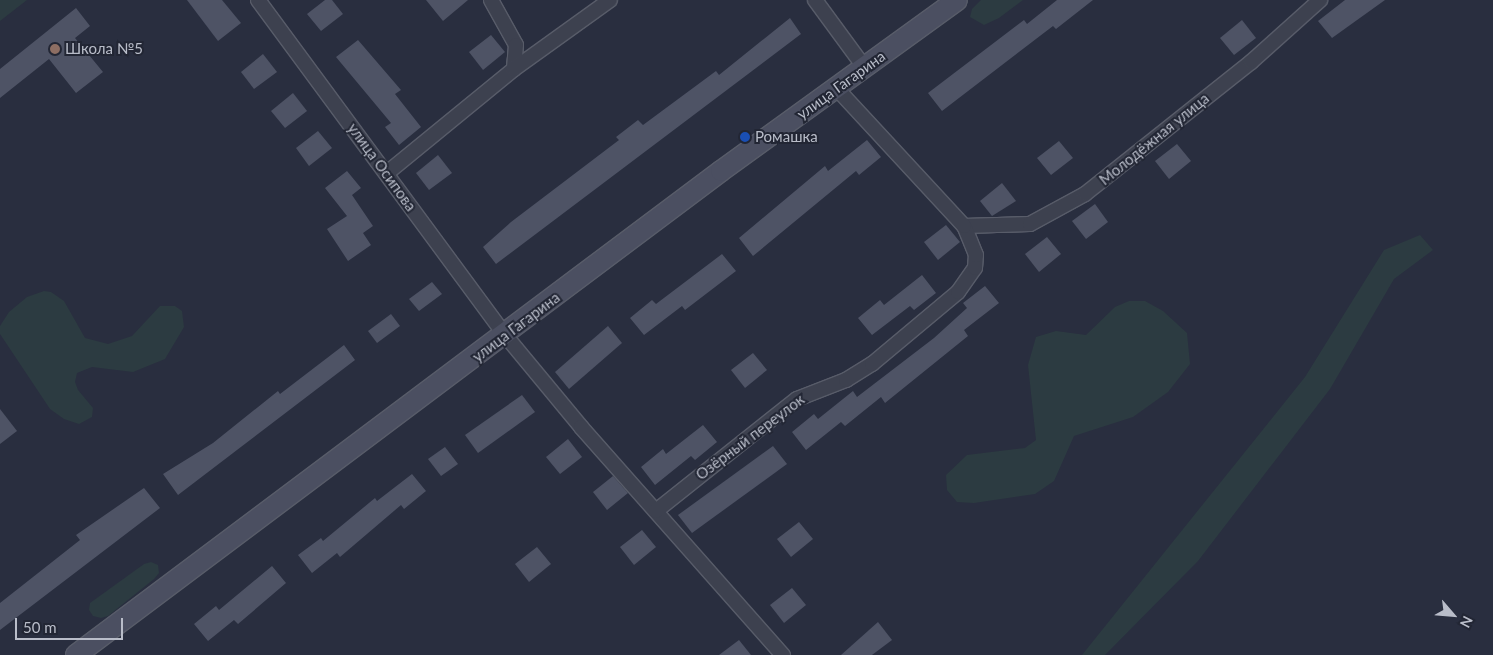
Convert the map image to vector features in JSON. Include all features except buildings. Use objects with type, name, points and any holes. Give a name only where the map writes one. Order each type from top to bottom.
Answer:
[{"type":"main road","name":"улица Гагарина","points":[[76,655],[836,88],[957,0]]},
{"type":"street","name":"улица Осипова","points":[[258,0],[505,335],[656,512],[783,655]]},
{"type":"street","points":[[491,0],[516,45],[514,69]]},
{"type":"street","points":[[387,173],[514,69],[610,0]]},
{"type":"street","points":[[815,0],[865,68]]},
{"type":"street","name":"Молодёжная улица","points":[[964,226],[1030,224],[1085,194],[1251,62],[1320,0]]},
{"type":"street","points":[[836,88],[964,226]]},
{"type":"street","name":"Озёрный переулок","points":[[656,512],[797,399],[846,380],[872,364],[958,292],[975,268],[976,255],[964,226]]},
{"type":"shaded area","points":[[0,0],[27,0],[0,21]]},
{"type":"shaded area","points":[[981,0],[1023,0],[999,18],[984,25],[970,17],[972,9]]},
{"type":"shaded area","points":[[1420,235],[1433,250],[1394,279],[1330,389],[1198,561],[1105,655],[1082,655],[1305,377],[1384,250]]},
{"type":"shaded area","points":[[44,291],[51,292],[64,301],[85,338],[108,344],[132,336],[160,306],[175,306],[182,311],[184,327],[165,359],[133,372],[92,367],[77,373],[75,382],[78,390],[93,408],[92,417],[79,424],[64,419],[50,409],[0,334],[0,326],[9,312],[27,297]]},
{"type":"shaded area","points":[[1129,301],[1145,301],[1163,311],[1187,333],[1190,364],[1168,392],[1133,417],[1074,436],[1054,481],[1035,494],[974,503],[957,502],[947,490],[946,475],[967,455],[1025,448],[1036,440],[1028,365],[1036,337],[1056,331],[1086,335],[1115,307]]},
{"type":"shaded area","points":[[151,562],[158,565],[159,573],[154,579],[108,616],[101,618],[93,616],[89,610],[90,603],[144,564]]},
{"type":"place","name":"Школа №5","points":[[55,49]]},
{"type":"place","name":"Ромашка","points":[[745,137]]}]
